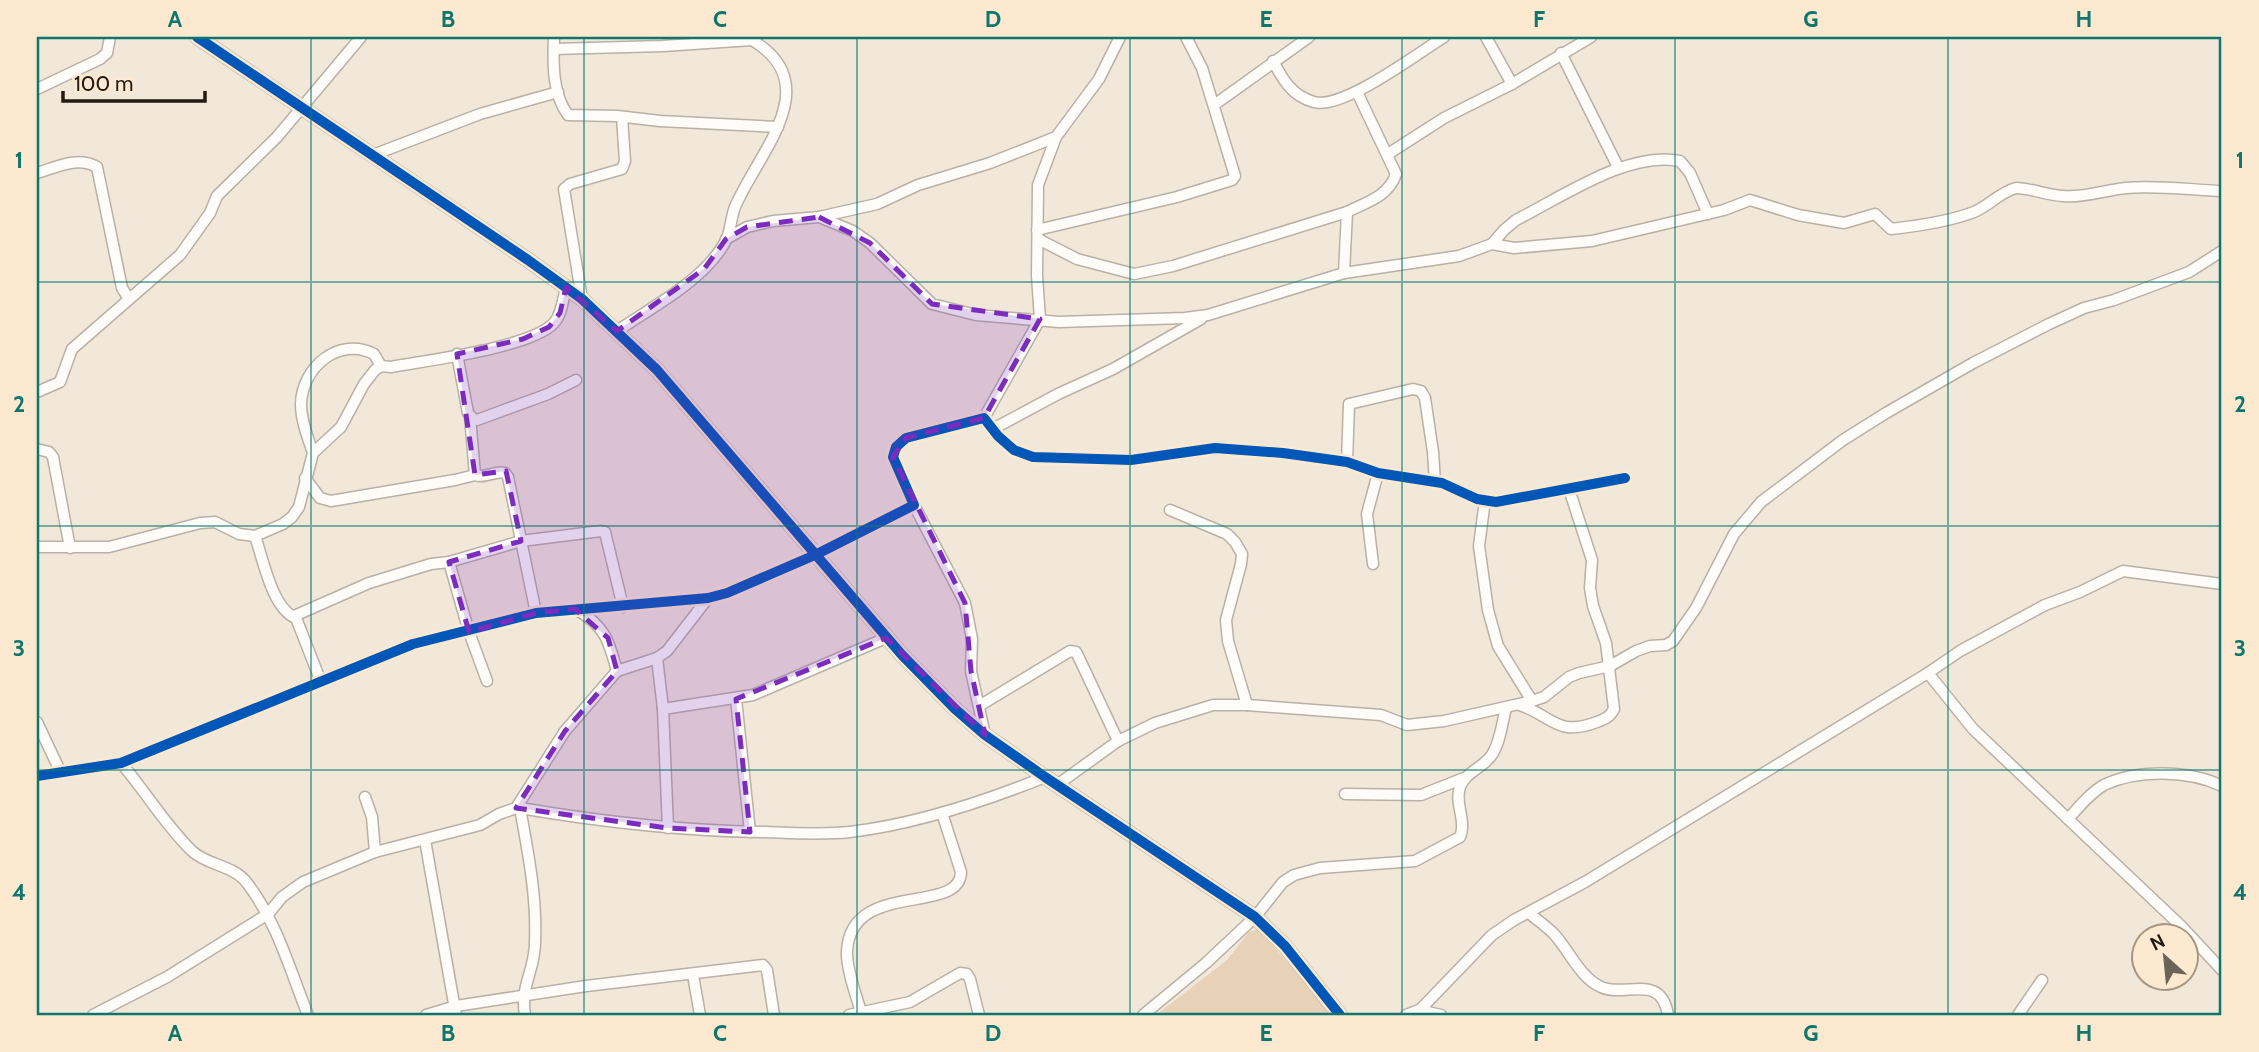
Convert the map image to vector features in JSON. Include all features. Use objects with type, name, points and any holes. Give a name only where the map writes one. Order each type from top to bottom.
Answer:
[{"type":"street","points":[[37,89],[100,60],[107,53],[110,37]]},
{"type":"street","points":[[197,37],[582,299],[674,389],[886,638],[938,693],[985,735],[1255,917],[1285,946],[1340,1015]]},
{"type":"street","points":[[37,392],[60,382],[72,349],[180,255],[209,213],[217,196],[257,158],[361,37]]},
{"type":"street","points":[[554,37],[558,92],[568,115],[778,127]]},
{"type":"street","points":[[985,735],[971,671],[972,639],[965,603],[914,505],[893,457],[896,447],[906,438],[984,418],[1040,319],[1038,186],[1056,137],[1099,79],[1120,37]]},
{"type":"street","points":[[1038,235],[1232,180],[1236,173],[1202,68],[1186,37]]},
{"type":"street","points":[[1214,105],[1309,37]]},
{"type":"street","points":[[1273,61],[1286,86],[1314,102],[1328,103],[1357,92],[1444,37]]},
{"type":"street","points":[[1486,37],[1511,84]]},
{"type":"street","points":[[1388,154],[1444,118],[1511,84],[1591,37]]},
{"type":"street","points":[[554,49],[752,40],[763,46],[776,60],[784,76],[786,93],[783,115],[734,208],[726,239],[704,269],[617,331]]},
{"type":"street","points":[[1561,53],[1618,167]]},
{"type":"street","points":[[373,155],[480,114],[558,92]]},
{"type":"street","points":[[1038,235],[1077,259],[1134,274],[1173,266],[1348,212],[1392,187],[1396,174],[1357,92]]},
{"type":"street","points":[[582,299],[565,189],[570,184],[622,169],[625,162],[622,117]]},
{"type":"street","points":[[726,239],[747,228],[773,221],[819,217],[877,204],[918,185],[990,163],[1056,137]]},
{"type":"street","points":[[993,429],[1058,394],[1113,369],[1208,315],[1344,273],[1459,256],[1492,244],[1517,220],[1618,167],[1638,161],[1668,158],[1680,161],[1690,173],[1708,214]]},
{"type":"street","points":[[37,173],[76,161],[88,162],[97,167],[122,288],[129,299]]},
{"type":"street","points":[[1492,244],[1514,248],[1592,241],[1708,214],[1750,200],[1798,215],[1844,223],[1875,214],[1891,229],[1945,221],[1973,212],[2016,188],[2064,197],[2143,187],[2222,191]]},
{"type":"street","points":[[1344,273],[1348,212]]},
{"type":"street","points":[[819,217],[853,231],[870,243],[932,304],[976,315],[1059,321],[1208,315]]},
{"type":"street","points":[[1058,785],[1118,741],[1155,723],[1213,705],[1381,715],[1407,725],[1532,701],[1545,696],[1569,677],[1610,666],[1636,650],[1667,645],[1673,641],[1696,608],[1734,534],[1761,502],[1843,440],[1951,376],[2049,324],[2084,308],[2114,300],[2189,272],[2222,251]]},
{"type":"street","points":[[381,366],[391,367],[523,340],[549,327],[560,313],[566,287]]},
{"type":"street","points":[[313,453],[301,404],[304,388],[314,370],[324,358],[353,347],[374,354],[381,366]]},
{"type":"street","points":[[457,354],[470,416],[474,475]]},
{"type":"street","points":[[37,547],[109,547],[200,523],[215,522],[239,534],[255,536],[283,524],[299,507],[313,453],[341,427],[364,384],[381,366]]},
{"type":"street","points":[[470,416],[477,420],[482,419],[548,394],[576,380]]},
{"type":"street","points":[[1347,462],[1349,404],[1413,389],[1421,391],[1425,398],[1433,452],[1434,482]]},
{"type":"street","points":[[984,418],[1014,450],[1034,457],[1131,460],[1215,448],[1283,453],[1347,462],[1378,473],[1434,482],[1496,502],[1625,478]]},
{"type":"street","points":[[37,449],[49,452],[53,457],[70,548]]},
{"type":"street","points":[[305,478],[320,498],[331,501],[474,475],[480,477],[505,473],[536,613]]},
{"type":"street","points":[[1373,564],[1367,514],[1378,473]]},
{"type":"street","points":[[1519,705],[1569,729],[1579,729],[1605,719],[1614,709],[1606,643],[1592,606],[1592,560],[1569,489]]},
{"type":"street","points":[[1485,500],[1479,546],[1488,610],[1497,646],[1532,701]]},
{"type":"street","points":[[37,776],[121,764],[413,644],[536,613],[623,607],[708,598],[727,593],[815,555],[914,505]]},
{"type":"street","points":[[1170,510],[1227,534],[1242,554],[1226,620],[1228,641],[1247,705]]},
{"type":"street","points":[[255,536],[276,598],[287,615],[294,617],[378,579],[431,564],[449,562],[521,541],[605,532],[623,607]]},
{"type":"street","points":[[449,562],[486,681]]},
{"type":"street","points":[[1417,1013],[1492,935],[1585,882],[1960,651],[2045,605],[2123,571],[2222,584]]},
{"type":"street","points":[[525,1015],[522,997],[536,943],[533,878],[518,808],[565,731],[617,671],[657,658],[676,641],[708,598]]},
{"type":"street","points":[[575,609],[598,625],[608,638],[617,671]]},
{"type":"street","points":[[294,617],[321,682]]},
{"type":"street","points":[[663,709],[736,699],[760,692],[886,638]]},
{"type":"street","points":[[979,706],[1070,651],[1076,652],[1118,741]]},
{"type":"street","points":[[657,658],[663,709],[668,828]]},
{"type":"street","points":[[1928,673],[1973,729],[2181,926],[2222,970]]},
{"type":"street","points":[[736,699],[750,832]]},
{"type":"street","points":[[1345,794],[1421,795],[1464,778],[1490,758],[1506,708]]},
{"type":"street","points":[[37,722],[60,771]]},
{"type":"street","points":[[121,764],[170,828],[192,851],[205,860],[239,874],[268,914],[307,1015]]},
{"type":"street","points":[[2068,819],[2089,796],[2103,786],[2129,776],[2167,773],[2222,786]]},
{"type":"street","points":[[93,1015],[167,977],[268,914],[282,897],[303,882],[374,852],[480,824],[518,808],[591,820],[668,828],[750,832],[851,832],[942,813],[1045,777]]},
{"type":"street","points":[[1143,1015],[1179,988],[1255,917],[1283,882],[1294,875],[1320,868],[1415,861],[1460,836],[1463,829],[1458,793],[1464,778]]},
{"type":"street","points":[[365,797],[372,817],[374,852]]},
{"type":"street","points":[[861,1014],[846,952],[849,938],[857,925],[878,906],[924,899],[957,885],[961,879],[942,813]]},
{"type":"street","points":[[425,840],[456,1011]]},
{"type":"street","points":[[1529,913],[1554,934],[1600,987],[1644,988],[1658,995],[1665,1003],[1668,1015]]},
{"type":"street","points":[[426,1015],[586,986],[759,965],[766,967],[774,1015]]},
{"type":"street","points":[[849,1015],[910,1002],[960,973],[967,974],[970,979],[979,1015]]},
{"type":"street","points":[[693,975],[700,1015]]},
{"type":"street","points":[[2018,1015],[2042,980]]},
{"type":"street","points":[[1406,1015],[1441,1015]]},
{"type":"highlighted area","points":[[819,217],[870,243],[932,304],[1040,319],[984,418],[906,438],[893,457],[965,603],[971,671],[985,735],[886,638],[736,699],[750,832],[668,828],[516,808],[565,731],[617,671],[608,638],[575,609],[536,613],[469,632],[449,562],[521,541],[506,471],[475,475],[457,354],[523,339],[549,327],[560,313],[566,287],[617,331],[704,269],[726,239],[747,227]]},
{"type":"shaded area","points":[[1258,929],[1331,1015],[1156,1015],[1227,960],[1249,932]]},
{"type":"cycle path","points":[[197,37],[582,299],[657,370],[902,655],[955,709],[985,735],[1045,777],[1255,917],[1285,946],[1340,1015]]},
{"type":"cycle path","points":[[37,776],[121,763],[413,644],[536,613],[708,598],[727,593],[815,555],[914,505],[893,457],[896,447],[906,438],[984,418],[1014,450],[1033,457],[1131,460],[1215,448],[1283,453],[1347,462],[1378,473],[1442,483],[1477,499],[1496,502],[1625,478]]}]
